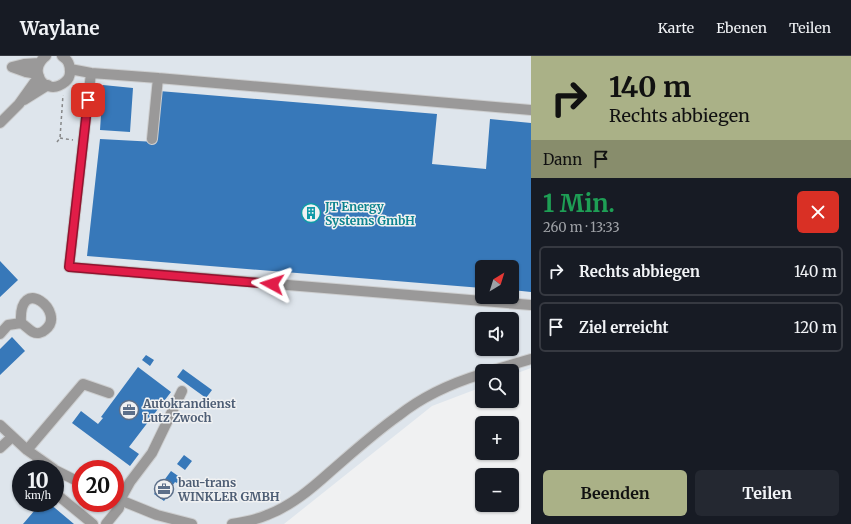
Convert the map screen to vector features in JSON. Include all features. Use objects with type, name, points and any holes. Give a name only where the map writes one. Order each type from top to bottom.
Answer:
[{"type":"street","points":[[40,67],[43,83],[56,87],[64,83],[68,80],[70,69],[69,64],[62,56]]},
{"type":"street","points":[[19,104],[40,67]]},
{"type":"street","points":[[70,69],[91,73],[531,110]]},
{"type":"street","points":[[91,73],[69,267],[531,305]]},
{"type":"street","points":[[152,140],[158,78]]},
{"type":"street","points":[[0,123],[19,104],[48,85]]},
{"type":"street","points":[[0,334],[8,326],[21,323]]},
{"type":"street","points":[[514,364],[531,359]]},
{"type":"street","points":[[232,524],[267,516],[289,505],[311,489],[376,433],[417,402],[453,384],[475,376]]},
{"type":"street","points":[[27,450],[83,384],[109,393]]},
{"type":"street","points":[[124,490],[152,453],[182,391]]},
{"type":"street","points":[[0,425],[40,460]]},
{"type":"street","points":[[0,448],[12,437]]},
{"type":"street","points":[[64,501],[93,524]]},
{"type":"street","points":[[124,502],[158,516],[187,523]]},
{"type":"street","points":[[106,524],[116,512]]},
{"type":"path","points":[[57,142],[60,138],[64,83]]},
{"type":"path","points":[[60,138],[76,140]]},
{"type":"shaded area","points":[[0,56],[531,56],[531,368],[519,372],[519,364],[475,364],[475,390],[432,406],[284,524],[0,524]]},
{"type":"building","points":[[103,85],[133,88],[130,132],[100,130]]},
{"type":"building","name":"JT Energy Systems GmbH","points":[[159,91],[437,114],[432,164],[486,169],[490,119],[531,123],[531,292],[519,291],[519,260],[475,260],[475,287],[87,256],[100,139],[156,142]]},
{"type":"building","points":[[0,261],[18,280],[0,297]]},
{"type":"building","points":[[12,337],[25,351],[0,375],[0,349]]},
{"type":"building","points":[[146,355],[154,360],[150,366],[142,360]]},
{"type":"building","points":[[138,367],[171,392],[129,447],[139,454],[130,466],[124,460],[122,460],[72,423],[81,411],[98,424],[103,418],[101,417]]},
{"type":"building","points":[[183,369],[212,390],[206,398],[177,377]]},
{"type":"building","points":[[184,455],[192,461],[185,470],[177,464]]},
{"type":"building","name":"bau-trans WINKLER GMBH","points":[[171,471],[181,478],[177,483],[175,482],[166,495],[167,497],[164,501],[154,494]]},
{"type":"building","points":[[33,512],[60,512],[74,524],[23,524]]},
{"type":"place","name":"JT Energy Systems GmbH","points":[[311,213]]},
{"type":"place","name":"Autokrandienst Lutz Zwoch","points":[[129,410]]},
{"type":"place","name":"bau-trans WINKLER GMBH","points":[[164,489]]},
{"type":"route","points":[[88,100],[69,267],[272,284]]}]
